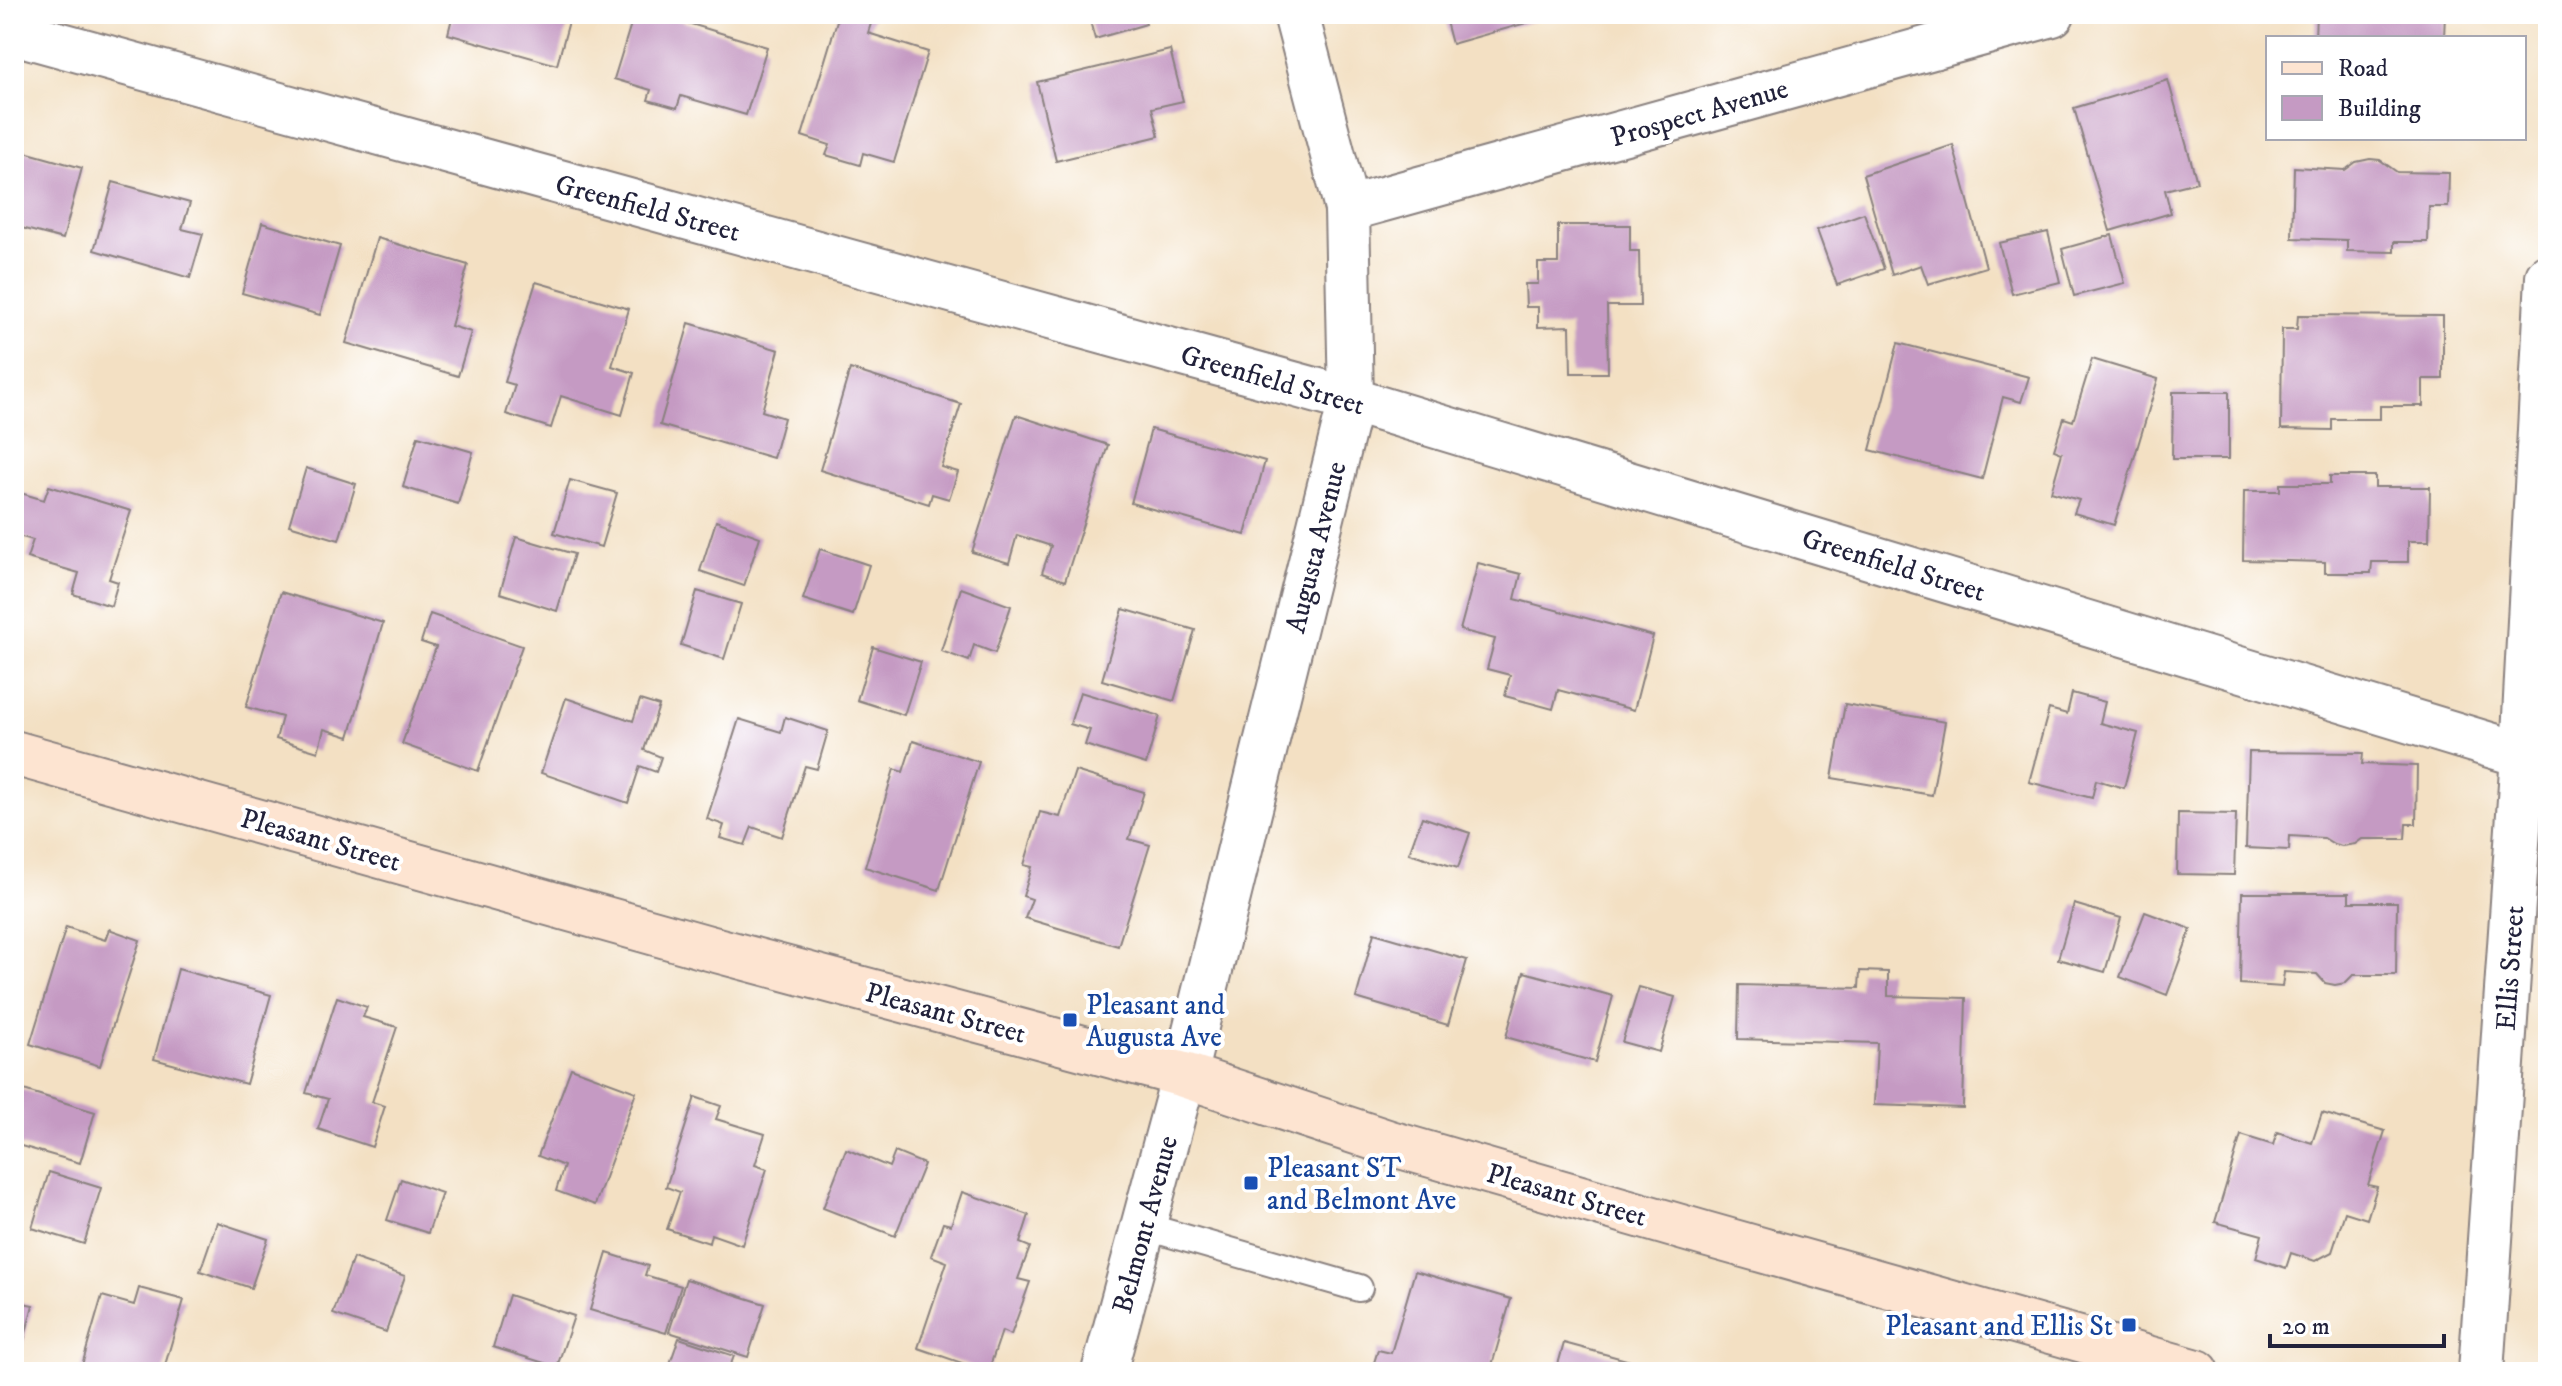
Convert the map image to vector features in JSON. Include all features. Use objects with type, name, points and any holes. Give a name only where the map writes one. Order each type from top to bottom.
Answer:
[{"type":"main road","name":"Pleasant Street","points":[[14,753],[709,948],[1184,1075],[1435,1156],[2197,1372]]},
{"type":"street","name":"Augusta Avenue","points":[[1184,1075],[1351,400],[1347,209],[1296,14]]},
{"type":"street","name":"Prospect Avenue","points":[[1347,209],[2052,14]]},
{"type":"street","name":"Greenfield Street","points":[[14,32],[1351,400],[2523,755]]},
{"type":"street","name":"Ellis Street","points":[[2481,1372],[2523,755],[2548,277]]},
{"type":"street","name":"Belmont Avenue","points":[[1104,1372],[1184,1075]]},
{"type":"lane","points":[[1143,1226],[1359,1288]]},
{"type":"building","points":[[453,14],[571,14],[557,65],[448,34]]},
{"type":"building","points":[[634,14],[658,14],[767,47],[746,115],[681,96],[677,108],[648,100],[651,90],[614,79]]},
{"type":"building","points":[[839,14],[874,14],[868,33],[928,52],[894,162],[863,153],[860,165],[826,155],[830,145],[802,136]]},
{"type":"building","points":[[1088,14],[1143,14],[1146,24],[1095,39]]},
{"type":"building","points":[[1444,14],[1535,14],[1537,20],[1452,44]]},
{"type":"building","points":[[2316,14],[2445,14],[2444,36],[2315,36]]},
{"type":"building","points":[[1170,50],[1183,101],[1152,108],[1159,136],[1056,161],[1037,82]]},
{"type":"building","points":[[2168,80],[2197,182],[2165,190],[2171,213],[2110,231],[2074,108]]},
{"type":"building","points":[[1953,145],[1986,267],[1928,284],[1921,265],[1892,275],[1863,175]]},
{"type":"building","points":[[14,149],[82,168],[63,239],[14,226]]},
{"type":"building","points":[[2380,160],[2397,172],[2449,173],[2448,207],[2429,207],[2428,242],[2394,242],[2394,252],[2347,251],[2347,240],[2292,238],[2294,167],[2345,170],[2356,162]]},
{"type":"building","points":[[113,182],[190,203],[182,229],[203,234],[190,278],[94,250]]},
{"type":"building","points":[[1864,213],[1884,269],[1837,285],[1817,230]]},
{"type":"building","points":[[262,223],[340,246],[320,315],[242,293]]},
{"type":"building","points":[[1558,225],[1630,225],[1630,251],[1639,251],[1640,306],[1607,306],[1608,373],[1571,373],[1570,326],[1538,327],[1538,307],[1526,307],[1525,284],[1538,284],[1538,263],[1558,263]]},
{"type":"building","points":[[2048,232],[2060,282],[2012,294],[1999,243]]},
{"type":"building","points":[[2112,235],[2125,283],[2074,296],[2062,249]]},
{"type":"building","points":[[377,238],[468,265],[451,326],[471,332],[458,376],[346,343]]},
{"type":"building","points":[[536,282],[629,309],[612,366],[634,373],[622,415],[561,396],[551,428],[506,414],[515,385],[505,382]]},
{"type":"building","points":[[2298,315],[2443,316],[2443,379],[2423,379],[2423,406],[2380,406],[2380,419],[2332,419],[2332,430],[2281,429],[2282,329],[2297,329]]},
{"type":"building","points":[[689,323],[779,350],[762,411],[784,418],[773,458],[660,425]]},
{"type":"building","points":[[1898,343],[2029,377],[2021,402],[2003,397],[1982,479],[1870,450]]},
{"type":"building","points":[[2092,359],[2158,379],[2114,525],[2074,513],[2079,500],[2051,492],[2062,453],[2054,450],[2064,418],[2073,421]]},
{"type":"building","points":[[850,369],[961,404],[941,467],[958,472],[949,499],[932,494],[929,504],[820,470]]},
{"type":"building","points":[[2173,392],[2229,392],[2229,459],[2172,459]]},
{"type":"building","points":[[1016,415],[1108,445],[1065,581],[1042,573],[1051,546],[1017,535],[1009,563],[972,552]]},
{"type":"building","points":[[1151,429],[1265,461],[1245,535],[1131,503]]},
{"type":"building","points":[[418,436],[473,452],[458,504],[403,487]]},
{"type":"building","points":[[306,468],[356,484],[339,540],[289,525]]},
{"type":"building","points":[[2330,476],[2375,476],[2375,487],[2430,487],[2429,541],[2408,541],[2408,562],[2372,562],[2371,573],[2325,573],[2325,562],[2243,560],[2244,491],[2280,491],[2280,484],[2330,484]]},
{"type":"building","points":[[570,480],[617,493],[601,547],[554,533]]},
{"type":"building","points":[[49,486],[131,511],[109,579],[118,582],[111,606],[73,594],[79,573],[27,558],[33,540],[14,535],[14,491],[44,500]]},
{"type":"building","points":[[716,521],[760,537],[744,586],[700,571]]},
{"type":"building","points":[[516,537],[574,554],[557,611],[500,593]]},
{"type":"building","points":[[820,549],[869,565],[853,615],[803,599]]},
{"type":"building","points":[[1478,563],[1521,574],[1515,599],[1653,636],[1634,710],[1558,690],[1553,709],[1505,696],[1510,675],[1487,669],[1495,639],[1460,630]]},
{"type":"building","points":[[961,588],[1011,606],[995,653],[974,645],[969,661],[941,651]]},
{"type":"building","points":[[697,591],[741,604],[724,659],[681,645]]},
{"type":"building","points":[[281,592],[383,623],[349,737],[324,729],[318,752],[276,739],[282,717],[246,707]]},
{"type":"building","points":[[1123,609],[1195,630],[1174,701],[1102,680]]},
{"type":"building","points":[[430,614],[522,646],[478,771],[402,744],[436,647],[421,642]]},
{"type":"building","points":[[873,647],[921,662],[904,715],[857,700]]},
{"type":"building","points":[[1080,692],[1160,716],[1146,764],[1085,745],[1090,730],[1070,724]]},
{"type":"building","points":[[2072,693],[2105,702],[2100,723],[2138,733],[2124,788],[2096,780],[2092,798],[2029,782],[2049,709],[2067,714]]},
{"type":"building","points":[[566,698],[633,721],[640,700],[659,706],[644,750],[661,757],[656,772],[640,766],[628,803],[541,773]]},
{"type":"building","points":[[1845,704],[1945,722],[1932,795],[1832,778]]},
{"type":"building","points":[[785,717],[828,731],[817,769],[805,766],[782,837],[752,827],[745,845],[720,838],[724,825],[707,819],[739,719],[781,732]]},
{"type":"building","points":[[913,741],[979,762],[939,890],[865,867],[894,769],[903,772]]},
{"type":"building","points":[[2249,752],[2363,753],[2362,764],[2417,766],[2416,824],[2406,824],[2405,839],[2362,839],[2355,844],[2342,846],[2324,838],[2290,836],[2289,850],[2246,848]]},
{"type":"building","points":[[1075,771],[1144,792],[1129,839],[1150,845],[1118,946],[1025,918],[1032,899],[1023,896],[1032,867],[1024,865],[1040,812],[1060,817]]},
{"type":"building","points":[[2178,813],[2236,814],[2234,875],[2177,874]]},
{"type":"building","points":[[1422,817],[1470,833],[1458,868],[1409,853]]},
{"type":"building","points":[[2242,893],[2349,893],[2349,902],[2397,902],[2396,975],[2353,975],[2345,983],[2335,985],[2325,983],[2317,974],[2284,972],[2282,987],[2240,984]]},
{"type":"building","points":[[2074,904],[2121,918],[2105,972],[2058,959]]},
{"type":"building","points":[[2145,912],[2191,929],[2167,995],[2120,977]]},
{"type":"building","points":[[66,927],[105,940],[109,929],[140,940],[100,1066],[30,1044]]},
{"type":"building","points":[[1374,933],[1467,960],[1448,1025],[1356,998]]},
{"type":"building","points":[[178,969],[271,995],[246,1084],[154,1059]]},
{"type":"building","points":[[1860,971],[1888,972],[1888,996],[1966,998],[1963,1108],[1874,1105],[1877,1043],[1738,1039],[1739,985],[1859,988]]},
{"type":"building","points":[[1524,972],[1613,996],[1595,1062],[1506,1037]]},
{"type":"building","points":[[1639,987],[1675,997],[1659,1052],[1622,1042]]},
{"type":"building","points":[[337,997],[367,1007],[363,1017],[397,1027],[372,1102],[385,1106],[372,1147],[318,1129],[328,1099],[306,1093]]},
{"type":"building","points":[[571,1068],[636,1092],[595,1205],[556,1191],[564,1166],[538,1156]]},
{"type":"building","points":[[14,1087],[95,1112],[80,1163],[14,1144]]},
{"type":"building","points":[[695,1097],[721,1106],[716,1119],[765,1134],[755,1165],[767,1169],[742,1245],[711,1234],[709,1243],[667,1229],[680,1192],[666,1187]]},
{"type":"building","points":[[2322,1113],[2385,1131],[2368,1185],[2377,1187],[2367,1219],[2345,1212],[2332,1252],[2315,1261],[2291,1253],[2286,1268],[2256,1258],[2262,1235],[2215,1222],[2241,1135],[2273,1145],[2277,1132],[2312,1143]]},
{"type":"building","points":[[846,1149],[889,1167],[895,1152],[924,1164],[895,1236],[823,1208]]},
{"type":"building","points":[[49,1172],[101,1188],[84,1244],[32,1228]]},
{"type":"building","points":[[401,1179],[442,1193],[428,1233],[387,1220]]},
{"type":"building","points":[[962,1192],[1029,1215],[1020,1243],[1030,1247],[1018,1279],[1030,1282],[1011,1335],[1002,1331],[988,1372],[918,1348],[947,1262],[931,1256],[943,1223],[951,1225]]},
{"type":"building","points":[[217,1222],[268,1239],[251,1288],[200,1271]]},
{"type":"building","points":[[607,1253],[648,1266],[645,1275],[681,1286],[666,1333],[590,1310]]},
{"type":"building","points":[[353,1258],[405,1276],[386,1332],[333,1314]]},
{"type":"building","points":[[1415,1271],[1511,1299],[1490,1372],[1371,1372],[1378,1350],[1391,1353]]},
{"type":"building","points":[[686,1279],[765,1304],[748,1357],[669,1332]]},
{"type":"building","points":[[139,1288],[184,1300],[163,1372],[80,1372],[102,1296],[134,1305]]},
{"type":"building","points":[[509,1295],[574,1316],[557,1367],[493,1347]]},
{"type":"building","points":[[14,1301],[33,1305],[16,1372],[14,1372]]},
{"type":"building","points":[[679,1338],[734,1356],[728,1372],[667,1372]]},
{"type":"building","points":[[1564,1343],[1656,1368],[1655,1372],[1556,1372]]},
{"type":"place","name":"Pleasant and Augusta Ave","points":[[1070,1020]]},
{"type":"place","name":"Pleasant ST and Belmont Ave","points":[[1251,1183]]},
{"type":"place","name":"Pleasant and Ellis St","points":[[2129,1325]]}]
